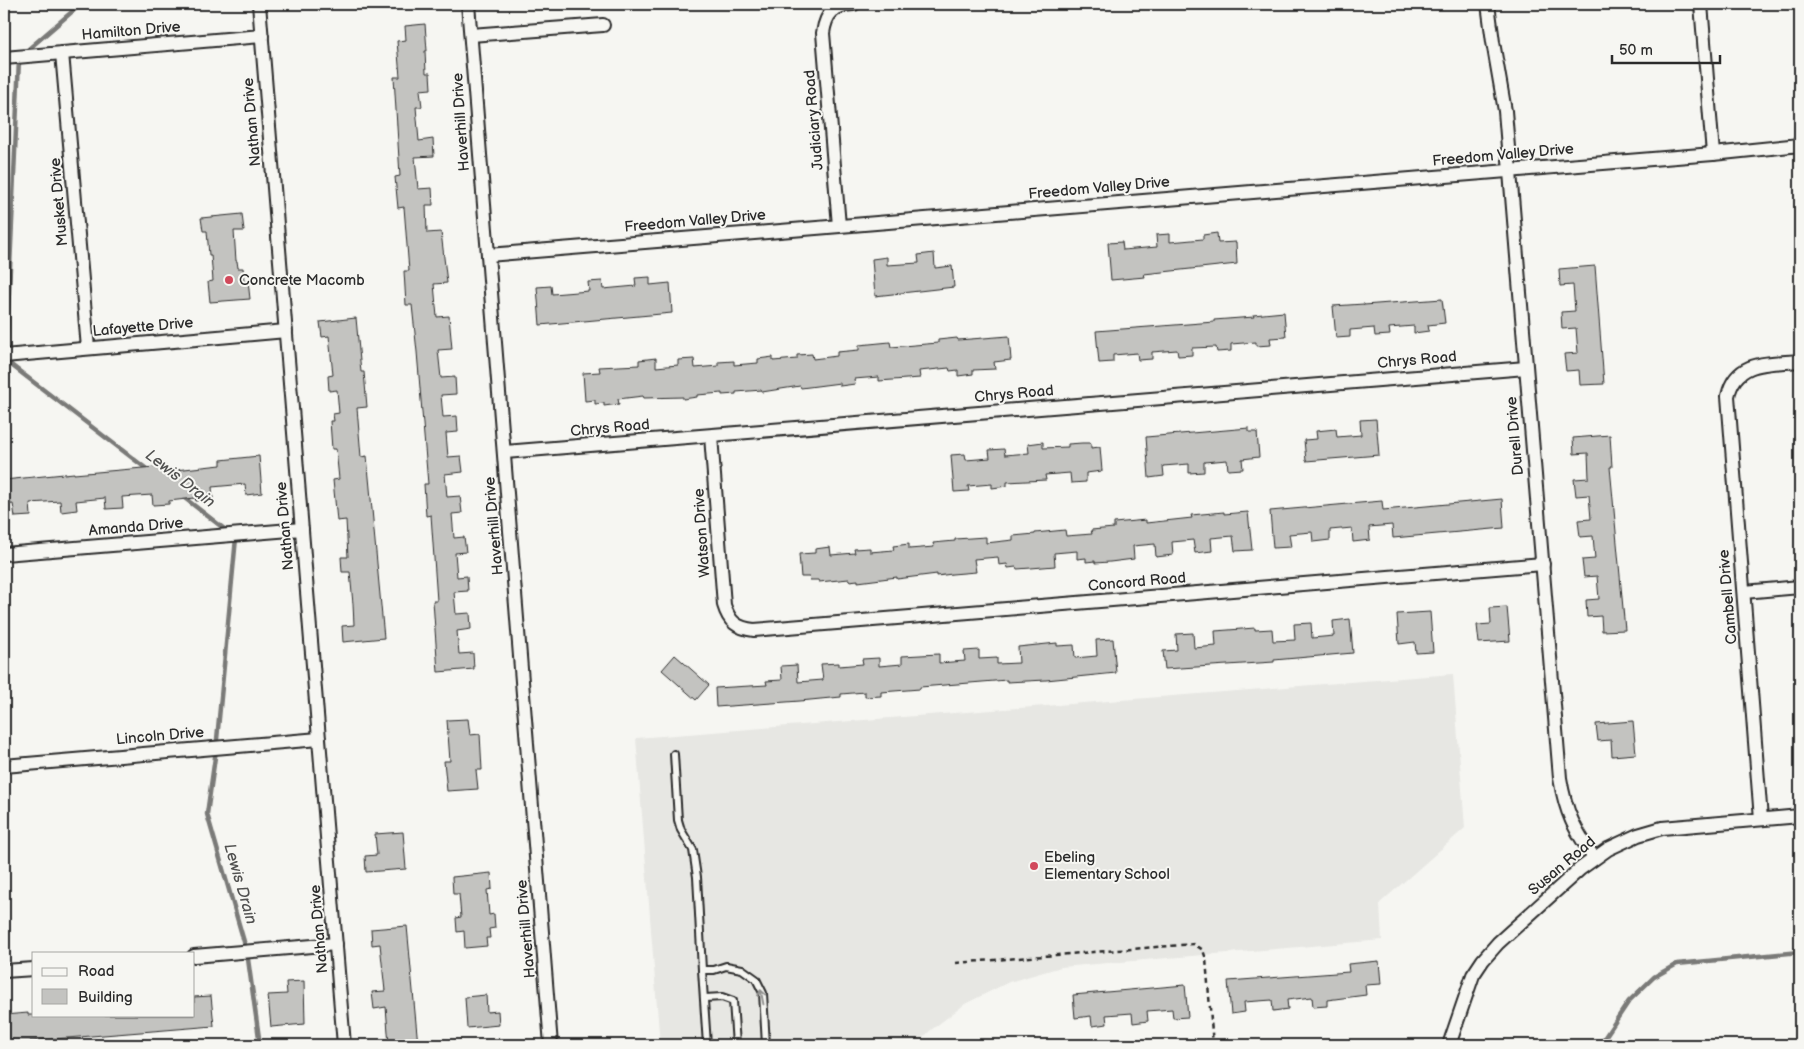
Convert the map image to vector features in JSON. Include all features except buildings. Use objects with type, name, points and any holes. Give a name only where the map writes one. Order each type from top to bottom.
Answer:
[{"type":"street","name":"Nathan Drive","points":[[259,4],[344,1045]]},
{"type":"street","name":"Haverhill Drive","points":[[468,4],[551,1045]]},
{"type":"street","name":"Judiciary Road","points":[[839,226],[823,33],[830,13],[838,7],[854,4]]},
{"type":"street","name":"Durell Drive","points":[[1488,4],[1505,111],[1560,778],[1563,799],[1568,815],[1594,858]]},
{"type":"street","points":[[1701,4],[1713,154]]},
{"type":"street","points":[[471,35],[603,24]]},
{"type":"street","name":"Hamilton Drive","points":[[4,58],[262,36]]},
{"type":"street","name":"Musket Drive","points":[[62,53],[88,348]]},
{"type":"street","name":"Freedom Valley Drive","points":[[488,255],[1713,154],[1800,145]]},
{"type":"street","name":"Lafayette Drive","points":[[4,356],[286,332]]},
{"type":"street","name":"Cambell Drive","points":[[1761,819],[1728,396],[1730,384],[1746,368],[1758,365],[1800,362]]},
{"type":"street","name":"Chrys Road","points":[[504,452],[1526,368]]},
{"type":"street","name":"Watson Drive","points":[[710,436],[724,605],[727,616],[734,624]]},
{"type":"street","name":"Amanda Drive","points":[[4,554],[302,529]]},
{"type":"street","name":"Concord Road","points":[[734,624],[754,630],[1543,564]]},
{"type":"street","points":[[1744,592],[1800,587]]},
{"type":"street","name":"Lincoln Drive","points":[[4,766],[320,739]]},
{"type":"street","name":"Susan Road","points":[[1449,1045],[1473,975],[1483,960],[1498,943],[1594,858],[1623,841],[1662,828],[1800,816]]},
{"type":"street","points":[[195,956],[336,944]]},
{"type":"street","points":[[4,971],[32,969]]},
{"type":"lane","points":[[674,754],[678,820],[681,830],[693,850],[697,877],[707,1045]]},
{"type":"lane","points":[[702,970],[714,970],[726,966],[742,969],[756,979],[763,994],[766,1045]]},
{"type":"lane","points":[[705,998],[722,997],[733,1001],[736,1045]]},
{"type":"path","points":[[956,964],[1194,944],[1203,950],[1206,958],[1213,1045]]},
{"type":"shaded area","name":"Ebeling Elementary School","points":[[1453,674],[1465,828],[1380,903],[1382,940],[1061,967],[1009,982],[965,1004],[915,1045],[660,1045],[636,738]]},
{"type":"waterway","name":"Lewis Drain","points":[[24,53],[81,4]]},
{"type":"waterway","name":"Lewis Drain","points":[[19,59],[6,361],[148,470]]},
{"type":"waterway","name":"Lewis Drain","points":[[182,496],[236,538],[216,750],[207,814],[247,952],[260,1045]]},
{"type":"waterway","points":[[1596,1045],[1601,1043],[1629,1001],[1654,977],[1677,964],[1800,952]]},
{"type":"place","name":"Concrete Macomb","points":[[229,280]]},
{"type":"place","name":"Ebeling Elementary School","points":[[1034,866]]}]
